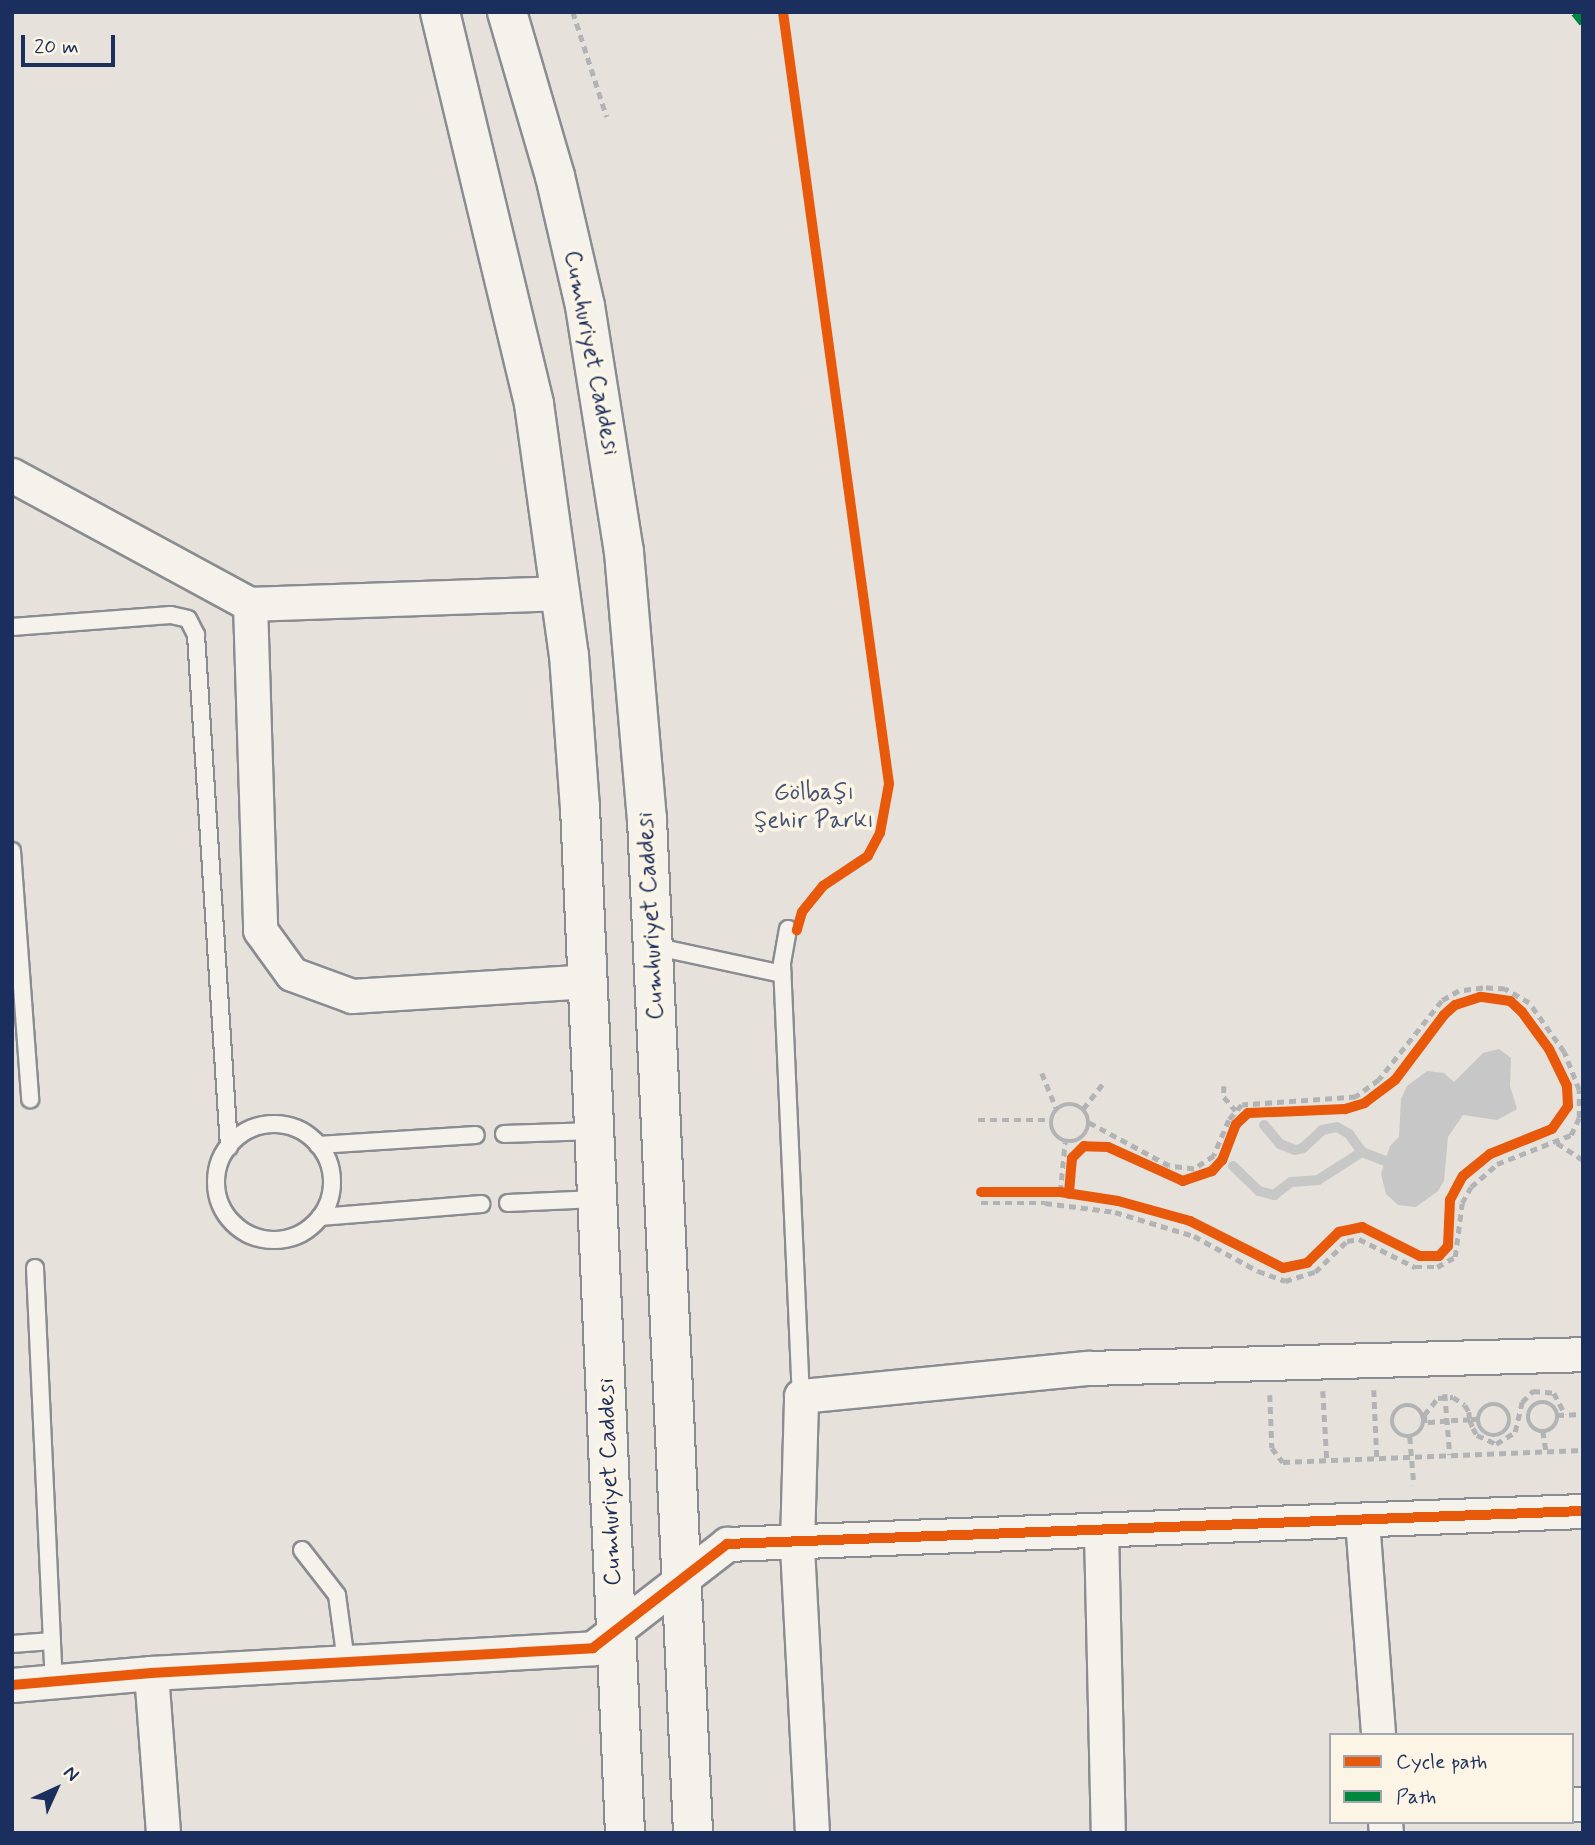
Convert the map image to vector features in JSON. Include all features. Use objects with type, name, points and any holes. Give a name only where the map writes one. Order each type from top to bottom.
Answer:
[{"type":"main road","name":"Cumhuriyet Caddesi","points":[[440,12],[534,404],[562,593],[580,807],[625,1833]]},
{"type":"main road","name":"Cumhuriyet Caddesi","points":[[507,12],[555,176],[609,436],[637,675],[653,946],[693,1833]]},
{"type":"street","points":[[12,475],[250,604],[470,586],[562,593]]},
{"type":"street","points":[[250,604],[260,930],[292,974],[352,996],[588,981]]},
{"type":"street","points":[[812,1833],[797,1543],[801,1396],[1088,1368],[1583,1354]]},
{"type":"street","points":[[12,1685],[151,1673],[593,1648],[617,1634],[727,1544],[1583,1511]]},
{"type":"street","points":[[1362,1520],[1378,1733]]},
{"type":"street","points":[[1101,1531],[1108,1833]]},
{"type":"street","points":[[151,1673],[163,1833]]},
{"type":"lane","points":[[12,627],[171,614],[188,620],[196,635],[229,1147]]},
{"type":"lane","points":[[12,851],[30,1099]]},
{"type":"lane","points":[[788,929],[782,974],[801,1396]]},
{"type":"lane","points":[[653,946],[782,974]]},
{"type":"lane","points":[[273,1124],[306,1133],[318,1145],[332,1181],[320,1217],[304,1232],[280,1240],[256,1237],[235,1225],[222,1205],[216,1181],[229,1147],[241,1135],[273,1124]]},
{"type":"lane","points":[[504,1134],[595,1131]]},
{"type":"lane","points":[[318,1145],[476,1135]]},
{"type":"lane","points":[[508,1203],[597,1199]]},
{"type":"lane","points":[[320,1217],[481,1205]]},
{"type":"lane","points":[[35,1268],[54,1681]]},
{"type":"lane","points":[[302,1550],[337,1595],[346,1662]]},
{"type":"lane","points":[[12,1644],[52,1641]]},
{"type":"path","points":[[573,12],[607,117]]},
{"type":"path","points":[[981,1198],[1115,1212],[1194,1236],[1271,1278],[1285,1281],[1315,1272],[1347,1241],[1359,1239],[1426,1268],[1448,1264],[1455,1257],[1462,1203],[1484,1173],[1497,1164],[1557,1143],[1571,1135],[1579,1118],[1576,1074],[1564,1052],[1529,1003],[1505,989],[1460,991],[1442,1001],[1379,1080],[1356,1097],[1255,1101],[1236,1111],[1214,1156],[1187,1171],[1169,1166],[1089,1123],[1083,1109],[1072,1104],[1057,1110],[1051,1119],[1052,1130],[1065,1142],[1064,1193]]},
{"type":"path","points":[[1064,1193],[1072,1158],[1097,1144],[1173,1180],[1200,1177],[1222,1160],[1243,1115],[1274,1110],[1345,1110],[1365,1103],[1395,1080],[1455,1005],[1493,996],[1510,1001],[1549,1049],[1567,1086],[1564,1114]]},
{"type":"path","points":[[1042,1073],[1057,1110]]},
{"type":"path","points":[[1083,1109],[1104,1082]]},
{"type":"path","points":[[1224,1086],[1224,1097],[1236,1111]]},
{"type":"path","points":[[1579,1096],[1583,1103]]},
{"type":"path","points":[[978,1120],[1051,1119]]},
{"type":"path","points":[[1065,1142],[1080,1140],[1089,1123]]},
{"type":"path","points":[[1481,1159],[1545,1134],[1556,1125]]},
{"type":"path","points":[[1557,1143],[1583,1160]]},
{"type":"path","points":[[1389,1239],[1420,1256],[1443,1253],[1448,1246],[1450,1200],[1463,1176]]},
{"type":"path","points":[[981,1198],[1064,1193],[1190,1222],[1283,1268],[1307,1263],[1339,1232],[1362,1227],[1375,1231]]},
{"type":"path","points":[[1540,1379],[1541,1402]]},
{"type":"path","points":[[1444,1382],[1450,1455]]},
{"type":"path","points":[[1373,1385],[1377,1458]]},
{"type":"path","points":[[1323,1387],[1327,1460]]},
{"type":"path","points":[[1276,1388],[1268,1398],[1272,1448],[1277,1458],[1283,1462],[1583,1450]]},
{"type":"path","points":[[1541,1389],[1560,1399],[1565,1414]]},
{"type":"path","points":[[1496,1444],[1510,1438],[1520,1417],[1522,1402],[1541,1389]]},
{"type":"path","points":[[1492,1393],[1493,1405]]},
{"type":"path","points":[[1406,1395],[1407,1405]]},
{"type":"path","points":[[1425,1423],[1427,1408],[1445,1396],[1460,1400],[1477,1434],[1496,1444]]},
{"type":"path","points":[[1541,1402],[1553,1406],[1557,1415],[1555,1424],[1544,1432],[1531,1425],[1528,1416],[1531,1408],[1541,1402]]},
{"type":"path","points":[[1410,1437],[1400,1435],[1392,1423],[1394,1413],[1407,1405],[1417,1408],[1425,1423]]},
{"type":"path","points":[[1493,1405],[1503,1408],[1510,1418],[1505,1431],[1496,1436],[1482,1431],[1478,1419],[1484,1408],[1493,1405]]},
{"type":"path","points":[[1557,1415],[1583,1414]]},
{"type":"path","points":[[1510,1418],[1528,1416]]},
{"type":"path","points":[[1411,1457],[1410,1437],[1425,1423],[1478,1419]]},
{"type":"path","points":[[1544,1432],[1546,1451]]},
{"type":"path","points":[[1496,1436],[1497,1454]]},
{"type":"green space","name":"Gölbaşı Şehir Parkı","points":[[12,12],[1583,12],[1583,1833],[12,1833]]},
{"type":"shaded area","points":[[1499,1049],[1511,1058],[1510,1086],[1517,1109],[1497,1120],[1463,1115],[1448,1137],[1444,1181],[1438,1191],[1416,1207],[1398,1205],[1386,1194],[1381,1174],[1390,1146],[1399,1137],[1401,1099],[1407,1086],[1427,1071],[1444,1073],[1454,1082],[1483,1053]]},
{"type":"waterway","points":[[1264,1125],[1280,1144],[1295,1150],[1303,1148],[1322,1130],[1337,1127],[1349,1134],[1362,1152],[1385,1161]]},
{"type":"waterway","points":[[1233,1166],[1259,1191],[1274,1195],[1291,1182],[1318,1180],[1362,1152]]},
{"type":"marked path","points":[[1575,12],[1583,22]]},
{"type":"cycle path","points":[[783,12],[889,784],[880,833],[868,856],[823,886],[802,912],[797,930]]},
{"type":"cycle path","points":[[981,1192],[1060,1192],[1118,1201],[1190,1221],[1283,1268],[1307,1263],[1339,1232],[1362,1227],[1420,1256],[1439,1256],[1448,1246],[1450,1200],[1463,1176],[1490,1154],[1552,1129],[1568,1106],[1567,1086],[1549,1049],[1522,1012],[1510,1001],[1480,997],[1455,1005],[1444,1015],[1395,1080],[1365,1103],[1345,1109],[1248,1113],[1236,1124],[1222,1160],[1212,1171],[1183,1181],[1108,1147],[1084,1146],[1072,1158],[1069,1194]]},
{"type":"cycle path","points":[[12,1685],[151,1673],[593,1648],[727,1544],[1583,1511]]}]
